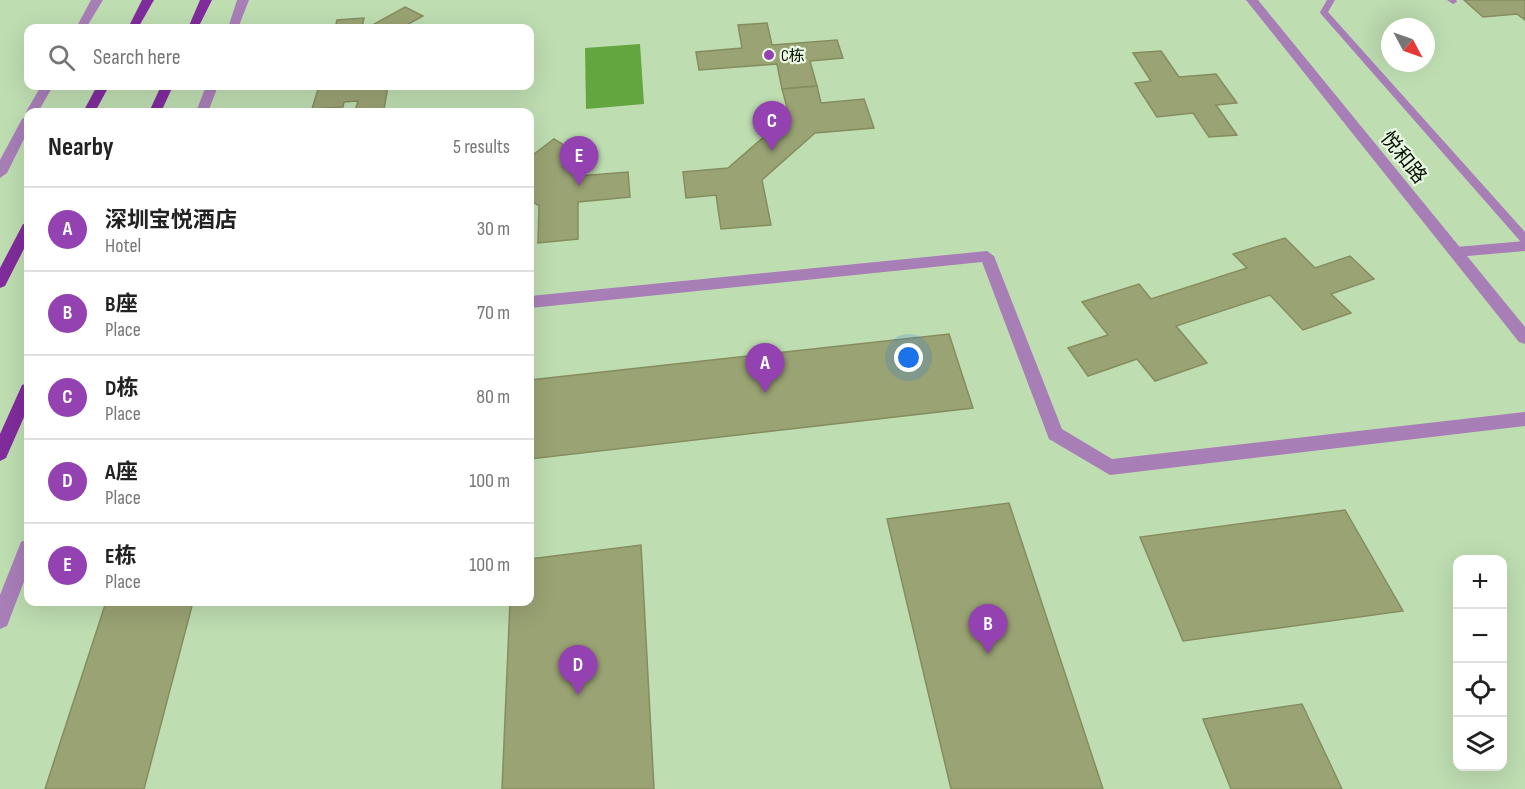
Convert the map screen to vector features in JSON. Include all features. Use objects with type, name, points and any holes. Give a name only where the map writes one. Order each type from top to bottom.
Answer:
[{"type":"main road","points":[[135,24],[148,0]]},
{"type":"main road","points":[[195,24],[206,0]]},
{"type":"main road","points":[[91,108],[101,90]]},
{"type":"main road","points":[[157,108],[165,90]]},
{"type":"main road","points":[[0,282],[24,236]]},
{"type":"main road","points":[[0,453],[24,399]]},
{"type":"street","points":[[83,24],[97,0]]},
{"type":"street","points":[[234,24],[243,0]]},
{"type":"street","name":"悦和路","points":[[1252,0],[1525,338]]},
{"type":"street","points":[[34,108],[45,90]]},
{"type":"street","points":[[204,108],[210,90]]},
{"type":"street","points":[[0,172],[24,127]]},
{"type":"street","points":[[1456,252],[1525,246]]},
{"type":"street","points":[[534,302],[987,256],[1055,434],[1110,467],[1525,419]]},
{"type":"street","points":[[0,619],[24,558]]},
{"type":"lane","points":[[1331,0],[1324,12],[1525,239]]},
{"type":"shaded area","points":[[640,44],[644,104],[586,109],[585,48]]},
{"type":"building","points":[[1464,0],[1525,0],[1525,20],[1517,14],[1483,17]]},
{"type":"building","points":[[405,7],[423,16],[408,24],[374,24]]},
{"type":"building","points":[[364,18],[363,24],[336,24],[337,20]]},
{"type":"building","name":"C栋","points":[[767,23],[772,45],[837,40],[843,58],[810,61],[817,86],[782,89],[777,64],[699,70],[696,52],[742,48],[738,25]]},
{"type":"building","points":[[1161,51],[1179,77],[1216,74],[1237,103],[1216,105],[1237,135],[1209,137],[1193,113],[1157,117],[1135,83],[1151,81],[1133,53]]},
{"type":"building","points":[[817,86],[821,103],[864,99],[874,128],[815,133],[762,180],[771,225],[721,229],[716,195],[686,198],[683,172],[728,168],[789,115],[782,89]]},
{"type":"building","points":[[318,90],[387,90],[384,108],[356,108],[358,101],[344,102],[343,107],[312,108]]},
{"type":"building","points":[[554,139],[579,154],[562,167],[578,176],[628,172],[630,197],[578,202],[578,239],[538,243],[539,206],[534,203],[534,154]]},
{"type":"building","points":[[1285,238],[1315,268],[1350,256],[1374,279],[1331,294],[1351,313],[1303,330],[1270,295],[1176,326],[1207,363],[1155,381],[1137,359],[1088,376],[1068,348],[1108,335],[1082,302],[1139,284],[1151,299],[1247,268],[1233,254]]},
{"type":"building","points":[[949,334],[973,408],[534,459],[534,380]]},
{"type":"building","points":[[1009,503],[1103,789],[951,789],[887,519]]},
{"type":"building","points":[[1345,510],[1403,611],[1183,641],[1140,537]]},
{"type":"building","points":[[641,545],[654,789],[502,789],[510,606],[534,606],[534,558]]},
{"type":"building","points":[[105,606],[192,606],[144,789],[45,789]]},
{"type":"building","points":[[1302,704],[1342,789],[1231,789],[1203,719]]},
{"type":"place","name":"C栋","points":[[769,55]]},
{"type":"place","name":"D栋","points":[[772,151]]},
{"type":"place","name":"E栋","points":[[579,186]]},
{"type":"place","name":"深圳宝悦酒店","points":[[765,393]]},
{"type":"place","name":"B座","points":[[988,654]]},
{"type":"place","name":"A座","points":[[578,695]]}]
